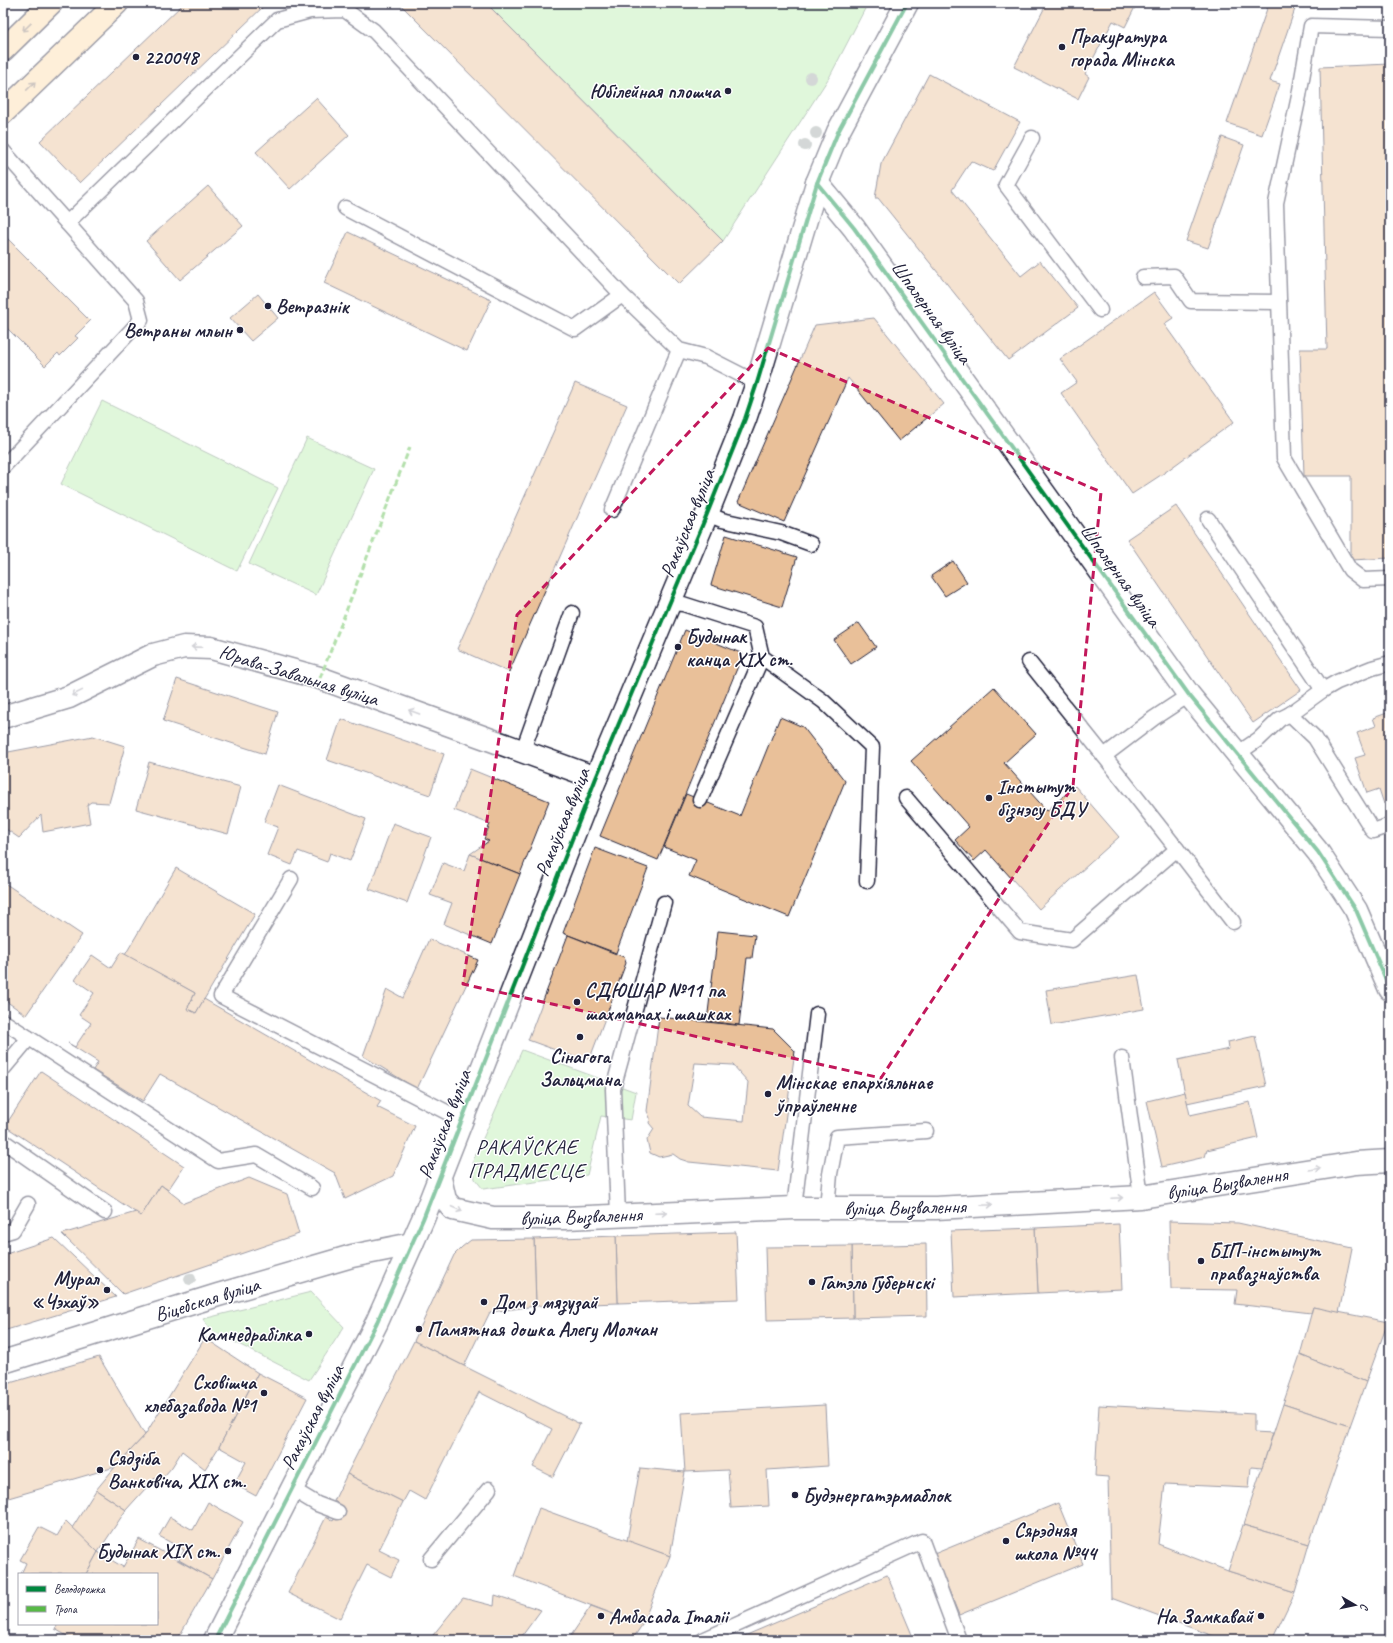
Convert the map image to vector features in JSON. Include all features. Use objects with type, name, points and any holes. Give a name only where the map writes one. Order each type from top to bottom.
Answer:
[{"type":"main road","points":[[3,50],[51,3]]},
{"type":"main road","points":[[3,113],[117,3]]},
{"type":"street","name":"Ракаўская вуліца","points":[[215,1640],[386,1304],[440,1178],[596,778],[707,514],[745,419],[817,183],[838,132],[907,3]]},
{"type":"street","name":"Шпалерная вуліца","points":[[817,183],[847,219],[1189,695],[1318,852],[1356,910],[1390,989]]},
{"type":"street","name":"Юрава-Завальная вуліца","points":[[3,717],[69,697],[153,655],[184,647],[211,648],[320,678],[451,726],[523,750],[596,778]]},
{"type":"street","name":"вуліца Вызвалення","points":[[440,1178],[445,1200],[453,1210],[493,1218],[566,1218],[794,1208],[936,1208],[1141,1197],[1356,1163],[1390,1161]]},
{"type":"street","name":"Віцебская вуліца","points":[[3,1362],[218,1295],[352,1256],[412,1244]]},
{"type":"lane","points":[[67,223],[277,20],[310,12],[345,10],[374,31],[622,295],[679,350],[706,358],[757,383]]},
{"type":"lane","points":[[1390,28],[1311,26],[1299,96],[1276,203],[1284,458],[1350,570],[1363,580],[1390,579]]},
{"type":"lane","points":[[1032,138],[1006,185],[1100,310]]},
{"type":"lane","points":[[3,151],[136,301],[141,320],[3,467]]},
{"type":"lane","points":[[345,208],[575,329],[622,295]]},
{"type":"lane","points":[[1143,276],[1174,276],[1191,301],[1279,302]]},
{"type":"lane","points":[[612,510],[679,350]]},
{"type":"lane","points":[[707,514],[722,520],[781,534],[811,544]]},
{"type":"lane","points":[[1208,519],[1323,690]]},
{"type":"lane","points":[[670,603],[683,604],[756,627],[762,657],[700,800]]},
{"type":"lane","points":[[523,750],[572,613]]},
{"type":"lane","points":[[762,657],[823,701],[872,747],[867,881]]},
{"type":"lane","points":[[1029,662],[1233,922]]},
{"type":"lane","points":[[1237,754],[1259,739],[1280,719],[1290,714],[1323,690],[1337,682],[1372,668],[1390,664]]},
{"type":"lane","points":[[1104,756],[1154,718],[1189,695]]},
{"type":"lane","points":[[1290,714],[1315,738],[1373,831],[1390,825]]},
{"type":"lane","points":[[906,798],[1020,932],[1072,940],[1177,849]]},
{"type":"lane","points":[[291,878],[221,996],[462,1120]]},
{"type":"lane","points":[[618,1215],[613,1088],[664,903]]},
{"type":"lane","points":[[794,1208],[817,1014]]},
{"type":"lane","points":[[3,1021],[218,1161],[256,1155],[312,1188]]},
{"type":"lane","points":[[3,1069],[29,1038]]},
{"type":"lane","points":[[1122,1058],[1141,1197]]},
{"type":"lane","points":[[827,1209],[830,1174],[837,1137],[926,1131]]},
{"type":"lane","points":[[3,1141],[105,1212]]},
{"type":"lane","points":[[3,1233],[13,1230],[28,1204]]},
{"type":"lane","points":[[431,1559],[489,1488]]},
{"type":"lane","points":[[292,1489],[317,1504],[338,1512]]},
{"type":"lane","points":[[703,1640],[922,1541],[959,1640]]},
{"type":"highlighted area","points":[[768,348],[1101,492],[1073,786],[881,1078],[463,984],[517,615]]},
{"type":"green space","name":"Юбілейная плошча","points":[[486,3],[868,3],[830,76],[723,241]]},
{"type":"green space","points":[[102,401],[278,488],[237,571],[61,484]]},
{"type":"green space","points":[[307,438],[374,469],[316,595],[249,564]]},
{"type":"green space","points":[[522,1050],[636,1092],[631,1120],[601,1116],[587,1175],[483,1189],[475,1179],[473,1161]]},
{"type":"green space","points":[[311,1292],[344,1327],[309,1380],[211,1330],[203,1319]]},
{"type":"building","points":[[184,3],[266,4],[80,183],[40,141]]},
{"type":"building","points":[[399,3],[486,3],[723,241],[679,284]]},
{"type":"building","name":"Пракуратура горада Мінска","points":[[1047,3],[1137,3],[1125,27],[1113,21],[1085,74],[1089,77],[1078,99],[1014,67]]},
{"type":"building","points":[[1269,3],[1287,3],[1296,6],[1270,81],[1280,84],[1262,135],[1227,123]]},
{"type":"building","points":[[1390,64],[1390,558],[1351,560],[1351,476],[1304,476],[1300,349],[1327,349],[1320,67]]},
{"type":"building","points":[[929,74],[1020,122],[993,171],[971,161],[952,190],[1021,276],[1040,261],[1078,308],[1008,360],[878,198],[875,198],[881,164]]},
{"type":"building","points":[[316,98],[349,135],[290,189],[256,152]]},
{"type":"building","points":[[1222,137],[1244,145],[1208,248],[1186,241]]},
{"type":"building","points":[[208,186],[243,226],[180,280],[146,241]]},
{"type":"building","points":[[348,232],[491,300],[467,351],[324,283]]},
{"type":"building","points":[[5,236],[90,321],[75,336],[78,338],[60,356],[58,353],[45,366],[3,324],[3,238]]},
{"type":"building","points":[[1154,292],[1173,318],[1164,324],[1234,422],[1164,473],[1132,494],[1061,393],[1077,382],[1060,359]]},
{"type":"building","points":[[258,294],[278,318],[251,341],[230,318]]},
{"type":"building","points":[[874,318],[944,404],[899,441],[848,378],[784,522],[738,502],[815,325]]},
{"type":"building","points":[[575,383],[627,405],[509,672],[457,649]]},
{"type":"building","points":[[1176,506],[1301,690],[1253,723],[1127,539]]},
{"type":"building","points":[[726,535],[797,557],[782,607],[711,585]]},
{"type":"building","points":[[953,561],[967,582],[945,596],[931,576]]},
{"type":"building","points":[[859,623],[876,647],[851,664],[834,640]]},
{"type":"building","points":[[685,630],[743,654],[658,860],[600,836]]},
{"type":"building","points":[[177,679],[278,712],[265,754],[163,721]]},
{"type":"building","name":"Інстытут бізнэсу БДУ","points":[[994,687],[1036,734],[1004,763],[1047,811],[1075,786],[1119,837],[1039,909],[986,850],[974,861],[955,840],[969,827],[911,761]]},
{"type":"building","points":[[1390,712],[1390,802],[1384,804],[1379,789],[1367,793],[1355,758],[1365,755],[1357,733],[1376,726],[1373,718]]},
{"type":"building","points":[[780,717],[803,727],[845,781],[789,917],[689,876],[696,860],[664,847],[686,794],[740,816]]},
{"type":"building","points":[[341,719],[444,754],[430,795],[327,760]]},
{"type":"building","points":[[93,736],[125,746],[109,803],[91,802],[87,805],[90,823],[43,832],[41,815],[19,838],[3,827],[3,753]]},
{"type":"building","points":[[149,762],[241,787],[228,834],[136,809]]},
{"type":"building","points":[[470,769],[549,801],[520,874],[470,854],[489,841],[484,839],[490,824],[454,810]]},
{"type":"building","points":[[278,785],[366,819],[350,861],[330,853],[327,862],[298,851],[292,865],[267,855],[278,827],[264,822]]},
{"type":"building","points":[[393,823],[431,837],[407,903],[369,889]]},
{"type":"building","points":[[595,848],[648,868],[616,953],[563,933]]},
{"type":"building","points":[[470,854],[520,874],[492,944],[444,924],[452,903],[430,895],[443,863],[464,871]]},
{"type":"building","points":[[176,868],[255,914],[196,1013],[187,1009],[195,993],[125,955]]},
{"type":"building","points":[[3,882],[82,935],[26,1015],[3,999]]},
{"type":"building","points":[[718,931],[755,935],[752,958],[747,958],[739,1025],[707,1021]]},
{"type":"building","name":"СДЮШАР №11 па шахматах і шашках","points":[[568,935],[624,957],[626,963],[590,1058],[583,1060],[528,1040]]},
{"type":"building","points":[[429,939],[478,960],[417,1089],[363,1056],[387,989],[403,998]]},
{"type":"building","points":[[121,952],[195,993],[187,1009],[196,1013],[204,999],[381,1101],[377,1107],[415,1126],[393,1176],[345,1199],[335,1173],[160,1074],[143,1101],[93,1070],[98,1062],[68,1043],[75,1047],[91,1023],[79,1015],[94,993],[75,980],[92,955],[111,968]]},
{"type":"building","points":[[1138,975],[1144,1009],[1052,1025],[1046,990]]},
{"type":"building","name":"Мінскае епархіяльнае ўпраўленне","points":[[659,1017],[773,1029],[795,1051],[778,1171],[689,1162],[680,1159],[673,1154],[659,1157],[650,1153],[647,1140],[654,1129],[649,1123],[650,1118],[647,1111]],"holes":[[[695,1063],[733,1065],[748,1082],[744,1121],[700,1117],[688,1106]]]},
{"type":"building","points":[[1255,1036],[1266,1086],[1187,1103],[1178,1060],[1229,1049],[1228,1042]]},
{"type":"building","points":[[41,1071],[184,1166],[168,1190],[161,1185],[141,1216],[5,1126]]},
{"type":"building","points":[[1185,1092],[1190,1115],[1250,1102],[1258,1138],[1207,1150],[1205,1157],[1162,1167],[1147,1101]]},
{"type":"building","points":[[249,1178],[287,1194],[299,1234],[123,1294],[62,1234],[136,1212],[141,1216],[161,1185],[184,1203]]},
{"type":"building","points":[[1169,1221],[1238,1223],[1352,1248],[1339,1313],[1313,1307],[1311,1313],[1235,1304],[1237,1290],[1171,1289]]},
{"type":"building","points":[[1119,1224],[1122,1289],[1038,1293],[1035,1228]]},
{"type":"building","points":[[1035,1228],[1038,1293],[954,1297],[951,1231]]},
{"type":"building","points":[[736,1232],[739,1299],[618,1303],[616,1236]]},
{"type":"building","points":[[616,1236],[618,1303],[536,1306],[534,1239]]},
{"type":"building","points":[[54,1238],[116,1297],[3,1331],[3,1255]]},
{"type":"building","name":"Дом з мязузай","points":[[534,1239],[536,1306],[490,1312],[464,1366],[414,1341],[454,1255],[462,1247],[471,1240]]},
{"type":"building","points":[[926,1244],[927,1316],[853,1318],[852,1246]]},
{"type":"building","points":[[852,1246],[853,1318],[767,1320],[765,1247]]},
{"type":"building","points":[[1313,1307],[1388,1322],[1366,1382],[1300,1355]]},
{"type":"building","points":[[205,1338],[258,1373],[219,1447],[205,1469],[182,1451],[172,1467],[159,1482],[155,1478],[126,1510],[96,1490],[145,1435]]},
{"type":"building","points":[[414,1341],[580,1424],[553,1477],[533,1467],[552,1429],[479,1392],[425,1500],[409,1491],[403,1502],[347,1474]]},
{"type":"building","points":[[1300,1355],[1366,1382],[1350,1426],[1283,1404]]},
{"type":"building","points":[[99,1357],[145,1435],[115,1467],[5,1499],[3,1496],[3,1385]]},
{"type":"building","points":[[258,1373],[307,1398],[256,1496],[234,1484],[246,1462],[219,1447]]},
{"type":"building","points":[[1283,1404],[1350,1426],[1309,1544],[1243,1525]]},
{"type":"building","points":[[825,1405],[828,1466],[767,1470],[769,1506],[731,1508],[728,1470],[685,1472],[681,1413]]},
{"type":"building","points":[[1099,1405],[1254,1414],[1254,1432],[1273,1433],[1262,1468],[1251,1467],[1249,1488],[1165,1484],[1158,1544],[1228,1571],[1295,1592],[1272,1640],[1224,1640],[1111,1598],[1108,1477],[1095,1476]]},
{"type":"building","points":[[640,1468],[685,1472],[670,1556],[627,1541]]},
{"type":"building","points":[[347,1474],[403,1502],[379,1550],[399,1560],[391,1577],[367,1565],[340,1619],[288,1593],[326,1517],[333,1521],[338,1512],[341,1505],[334,1501]]},
{"type":"building","points":[[96,1490],[126,1510],[98,1552],[72,1528]]},
{"type":"building","points":[[208,1502],[243,1522],[212,1579],[179,1560],[184,1550],[159,1536],[170,1517],[193,1530]]},
{"type":"building","points":[[1058,1503],[1083,1564],[959,1615],[934,1554]]},
{"type":"building","points":[[539,1508],[670,1556],[642,1625],[514,1576]]},
{"type":"building","points":[[66,1521],[98,1552],[87,1573],[21,1573],[26,1563],[20,1560],[39,1527],[57,1536]]},
{"type":"building","points":[[1243,1525],[1309,1544],[1295,1592],[1228,1571]]},
{"type":"building","points":[[139,1539],[212,1579],[177,1640],[74,1640],[55,1629],[57,1625],[158,1625],[158,1573],[87,1573],[98,1552],[123,1567]]},
{"type":"building","points":[[887,1575],[913,1637],[905,1640],[735,1640]]},
{"type":"building","points":[[495,1595],[541,1610],[519,1640],[429,1640],[463,1598],[494,1606]]},
{"type":"building","name":"Амбасада Італіі","points":[[591,1606],[642,1625],[632,1640],[568,1640]]},
{"type":"marked path","points":[[320,678],[410,447]]},
{"type":"cycle path","points":[[215,1640],[377,1322],[423,1219],[596,778],[707,514],[745,419],[817,183],[838,132],[907,3]]},
{"type":"cycle path","points":[[817,183],[854,228],[1189,695],[1318,852],[1356,910],[1390,989]]},
{"type":"place","name":"Пракуратура горада Мінска","points":[[1062,47]]},
{"type":"place","name":"220048","points":[[136,57]]},
{"type":"place","name":"Юбілейная плошча","points":[[728,91]]},
{"type":"place","name":"Ветразнік","points":[[268,306]]},
{"type":"place","name":"Ветраны млын","points":[[240,330]]},
{"type":"place","name":"Будынак канца ХІХ ст.","points":[[678,647]]},
{"type":"place","name":"Інстытут бізнэсу БДУ","points":[[989,798]]},
{"type":"place","name":"СДЮШАР №11 па шахматах і шашках","points":[[577,1002]]},
{"type":"place","name":"Сінагога Зальцмана","points":[[580,1037]]},
{"type":"place","name":"Мінскае епархіяльнае ўпраўленне","points":[[768,1094]]},
{"type":"place","name":"БІП-інстытут правазнаўства","points":[[1201,1261]]},
{"type":"place","name":"Гатэль Губернскі","points":[[812,1282]]},
{"type":"place","name":"Мурал «Чэхаў»","points":[[107,1290]]},
{"type":"place","name":"Дом з мязузай","points":[[484,1302]]},
{"type":"place","name":"Памятная дошка Алегу Молчан","points":[[419,1329]]},
{"type":"place","name":"Камнедрабілка","points":[[309,1334]]},
{"type":"place","name":"Сховішча хлебазавода №1","points":[[264,1393]]},
{"type":"place","name":"Сядзіба Ванковіча, XIX ст.","points":[[100,1470]]},
{"type":"place","name":"Будэнергатэрмаблок","points":[[795,1495]]},
{"type":"place","name":"Сярэдняя школа №44","points":[[1006,1541]]},
{"type":"place","name":"Будынак XIX ст.","points":[[228,1551]]},
{"type":"place","name":"Амбасада Італіі","points":[[601,1616]]},
{"type":"place","name":"На Замкавай","points":[[1261,1616]]},
{"type":"district","name":"РАКАЎСКАЕ ПРАДМЕСЦЕ","points":[[527,1159]]}]
